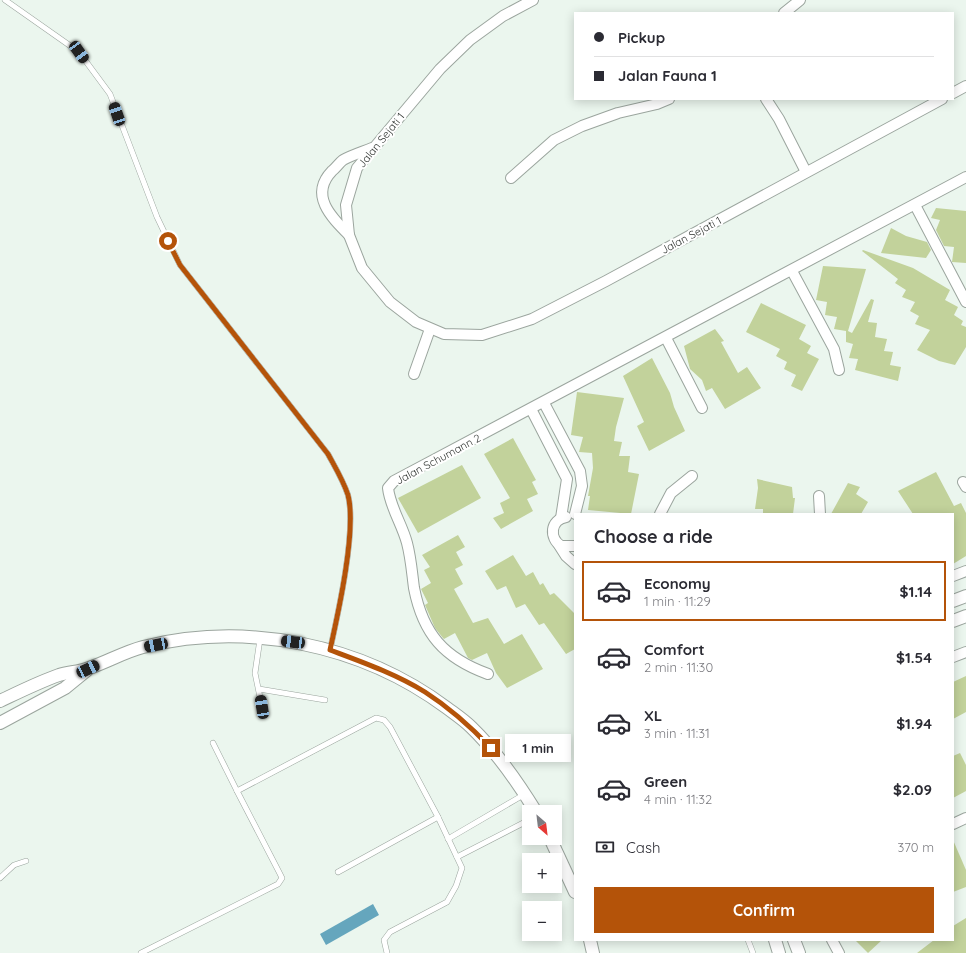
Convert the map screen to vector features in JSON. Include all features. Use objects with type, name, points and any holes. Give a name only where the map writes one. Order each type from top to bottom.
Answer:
[{"type":"street","name":"Jalan Sejati 1","points":[[532,0],[503,16],[470,40],[440,69],[357,168],[346,205],[349,235],[362,268],[390,302],[416,322],[444,334],[482,335],[532,319],[613,278],[940,100]]},
{"type":"street","points":[[785,12],[800,0]]},
{"type":"street","points":[[954,92],[966,86]]},
{"type":"street","points":[[511,178],[554,140],[561,136],[582,126],[618,113],[657,104],[667,100]]},
{"type":"street","points":[[767,100],[806,172]]},
{"type":"street","points":[[349,235],[335,222],[324,206],[321,193],[323,186],[326,178],[342,161],[375,146]]},
{"type":"street","points":[[538,406],[966,177]]},
{"type":"street","points":[[915,205],[966,302]]},
{"type":"street","points":[[792,271],[834,349],[839,370]]},
{"type":"street","points":[[414,374],[430,329]]},
{"type":"street","points":[[666,338],[702,408]]},
{"type":"street","points":[[538,406],[580,471],[582,486],[576,513]]},
{"type":"street","points":[[538,406],[567,479],[561,518]]},
{"type":"street","name":"Jalan Schumann 2","points":[[488,674],[469,667],[447,653],[437,642],[425,623],[416,593],[406,540],[389,497],[388,488],[394,481],[538,406]]},
{"type":"street","points":[[567,479],[580,471]]},
{"type":"street","points":[[661,513],[671,493],[692,476]]},
{"type":"street","points":[[819,496],[820,513]]},
{"type":"street","points":[[574,516],[561,518],[555,524],[552,534],[566,556],[574,563]]},
{"type":"street","points":[[559,545],[566,548],[574,546]]},
{"type":"street","points":[[954,576],[966,571]]},
{"type":"street","points":[[954,601],[966,596]]},
{"type":"street","points":[[954,621],[966,616]]},
{"type":"street","points":[[0,723],[65,688],[88,669],[115,656],[144,647],[182,640],[222,636],[261,638],[293,642],[330,650],[385,671],[425,692],[470,726],[501,759],[532,805]]},
{"type":"street","points":[[954,657],[966,652]]},
{"type":"street","points":[[0,701],[60,674],[88,669]]},
{"type":"street","points":[[954,824],[966,818]]},
{"type":"street","points":[[553,845],[574,890]]},
{"type":"street","points":[[590,941],[593,953]]},
{"type":"street","points":[[775,941],[779,953]]},
{"type":"street","points":[[794,941],[799,953]]},
{"type":"street","points":[[833,941],[839,953]]},
{"type":"lane","points":[[5,0],[79,52],[110,94],[157,217],[180,265],[328,454],[340,476],[348,496],[350,523],[338,615],[330,650]]},
{"type":"lane","points":[[261,638],[255,673],[262,707]]},
{"type":"lane","points":[[259,689],[325,700]]},
{"type":"lane","points":[[237,791],[376,718],[384,720],[390,727],[438,817],[462,868],[456,886],[447,902],[390,932],[384,940],[388,953]]},
{"type":"lane","points":[[141,953],[278,884],[282,878],[213,743]]},
{"type":"lane","points":[[448,839],[525,794]]},
{"type":"lane","points":[[338,872],[438,817]]},
{"type":"lane","points":[[457,857],[522,824]]},
{"type":"lane","points":[[0,878],[14,865],[26,861]]},
{"type":"lane","points":[[748,941],[753,953]]},
{"type":"water","points":[[373,904],[379,915],[326,945],[320,934]]},
{"type":"building","points":[[936,208],[966,211],[966,263],[952,262],[954,247],[944,246],[936,230],[940,220],[931,218]]},
{"type":"building","points":[[891,228],[906,236],[927,242],[931,250],[926,258],[881,253]]},
{"type":"building","points":[[863,250],[913,268],[950,290],[945,300],[958,307],[954,315],[963,321],[961,325],[966,327],[966,347],[955,365],[939,361],[917,350],[930,330],[915,324],[919,316],[910,311],[915,302],[902,297],[906,290],[895,283],[898,279],[862,251]]},
{"type":"building","points":[[823,266],[866,269],[848,331],[852,333],[871,299],[874,300],[868,322],[877,323],[875,337],[887,339],[884,351],[893,352],[890,365],[901,367],[898,381],[855,370],[858,359],[849,358],[853,344],[846,342],[846,331],[834,329],[837,317],[825,315],[827,302],[816,300]]},
{"type":"building","points":[[761,303],[806,325],[799,339],[811,346],[807,353],[819,359],[802,391],[791,386],[796,375],[784,369],[787,362],[776,356],[780,349],[746,332]]},
{"type":"building","points":[[715,329],[724,341],[721,342],[738,373],[747,367],[761,388],[725,409],[712,388],[706,391],[702,380],[690,369],[684,346]]},
{"type":"building","points":[[652,358],[670,393],[674,407],[685,431],[649,451],[637,426],[644,422],[623,376]]},
{"type":"building","points":[[577,392],[624,398],[616,427],[614,441],[622,442],[619,456],[630,456],[628,472],[639,474],[631,513],[588,510],[590,496],[588,496],[593,468],[592,453],[579,452],[583,437],[571,435]]},
{"type":"building","points":[[513,438],[536,480],[532,482],[538,494],[527,499],[533,511],[501,529],[493,518],[504,513],[500,503],[510,498],[484,454]]},
{"type":"building","points":[[462,465],[481,498],[418,533],[398,498]]},
{"type":"building","points":[[936,472],[954,506],[961,503],[966,513],[966,556],[954,563],[954,513],[912,513],[898,491]]},
{"type":"building","points":[[757,479],[792,487],[793,498],[795,498],[793,513],[763,513],[763,509],[755,509],[758,488]]},
{"type":"building","points":[[848,483],[860,487],[856,494],[868,502],[862,513],[832,513]]},
{"type":"building","points":[[458,535],[465,547],[456,552],[463,565],[455,569],[463,584],[454,589],[473,623],[488,618],[504,644],[522,634],[543,669],[507,688],[496,673],[487,653],[472,660],[468,658],[455,633],[444,639],[443,638],[435,628],[425,605],[428,603],[421,589],[431,583],[424,570],[430,567],[422,555]]},
{"type":"building","points":[[513,555],[526,576],[533,572],[540,585],[543,583],[550,595],[554,593],[574,613],[574,650],[566,654],[544,623],[539,625],[525,604],[516,608],[506,586],[497,590],[485,571]]},
{"type":"building","points":[[966,676],[966,712],[954,718],[954,682]]},
{"type":"building","points":[[960,753],[966,765],[966,791],[954,797],[954,756]]},
{"type":"building","points":[[954,842],[966,870],[966,887],[954,892]]},
{"type":"building","points":[[966,918],[966,953],[917,953],[933,941],[954,941],[954,925]]},
{"type":"building","points":[[856,941],[881,941],[868,953]]},
{"type":"route","points":[[168,241],[180,265],[253,357],[300,421],[328,454],[340,476],[348,496],[350,523],[346,560],[338,615],[330,650],[385,671],[425,692],[470,726],[491,748]]}]
